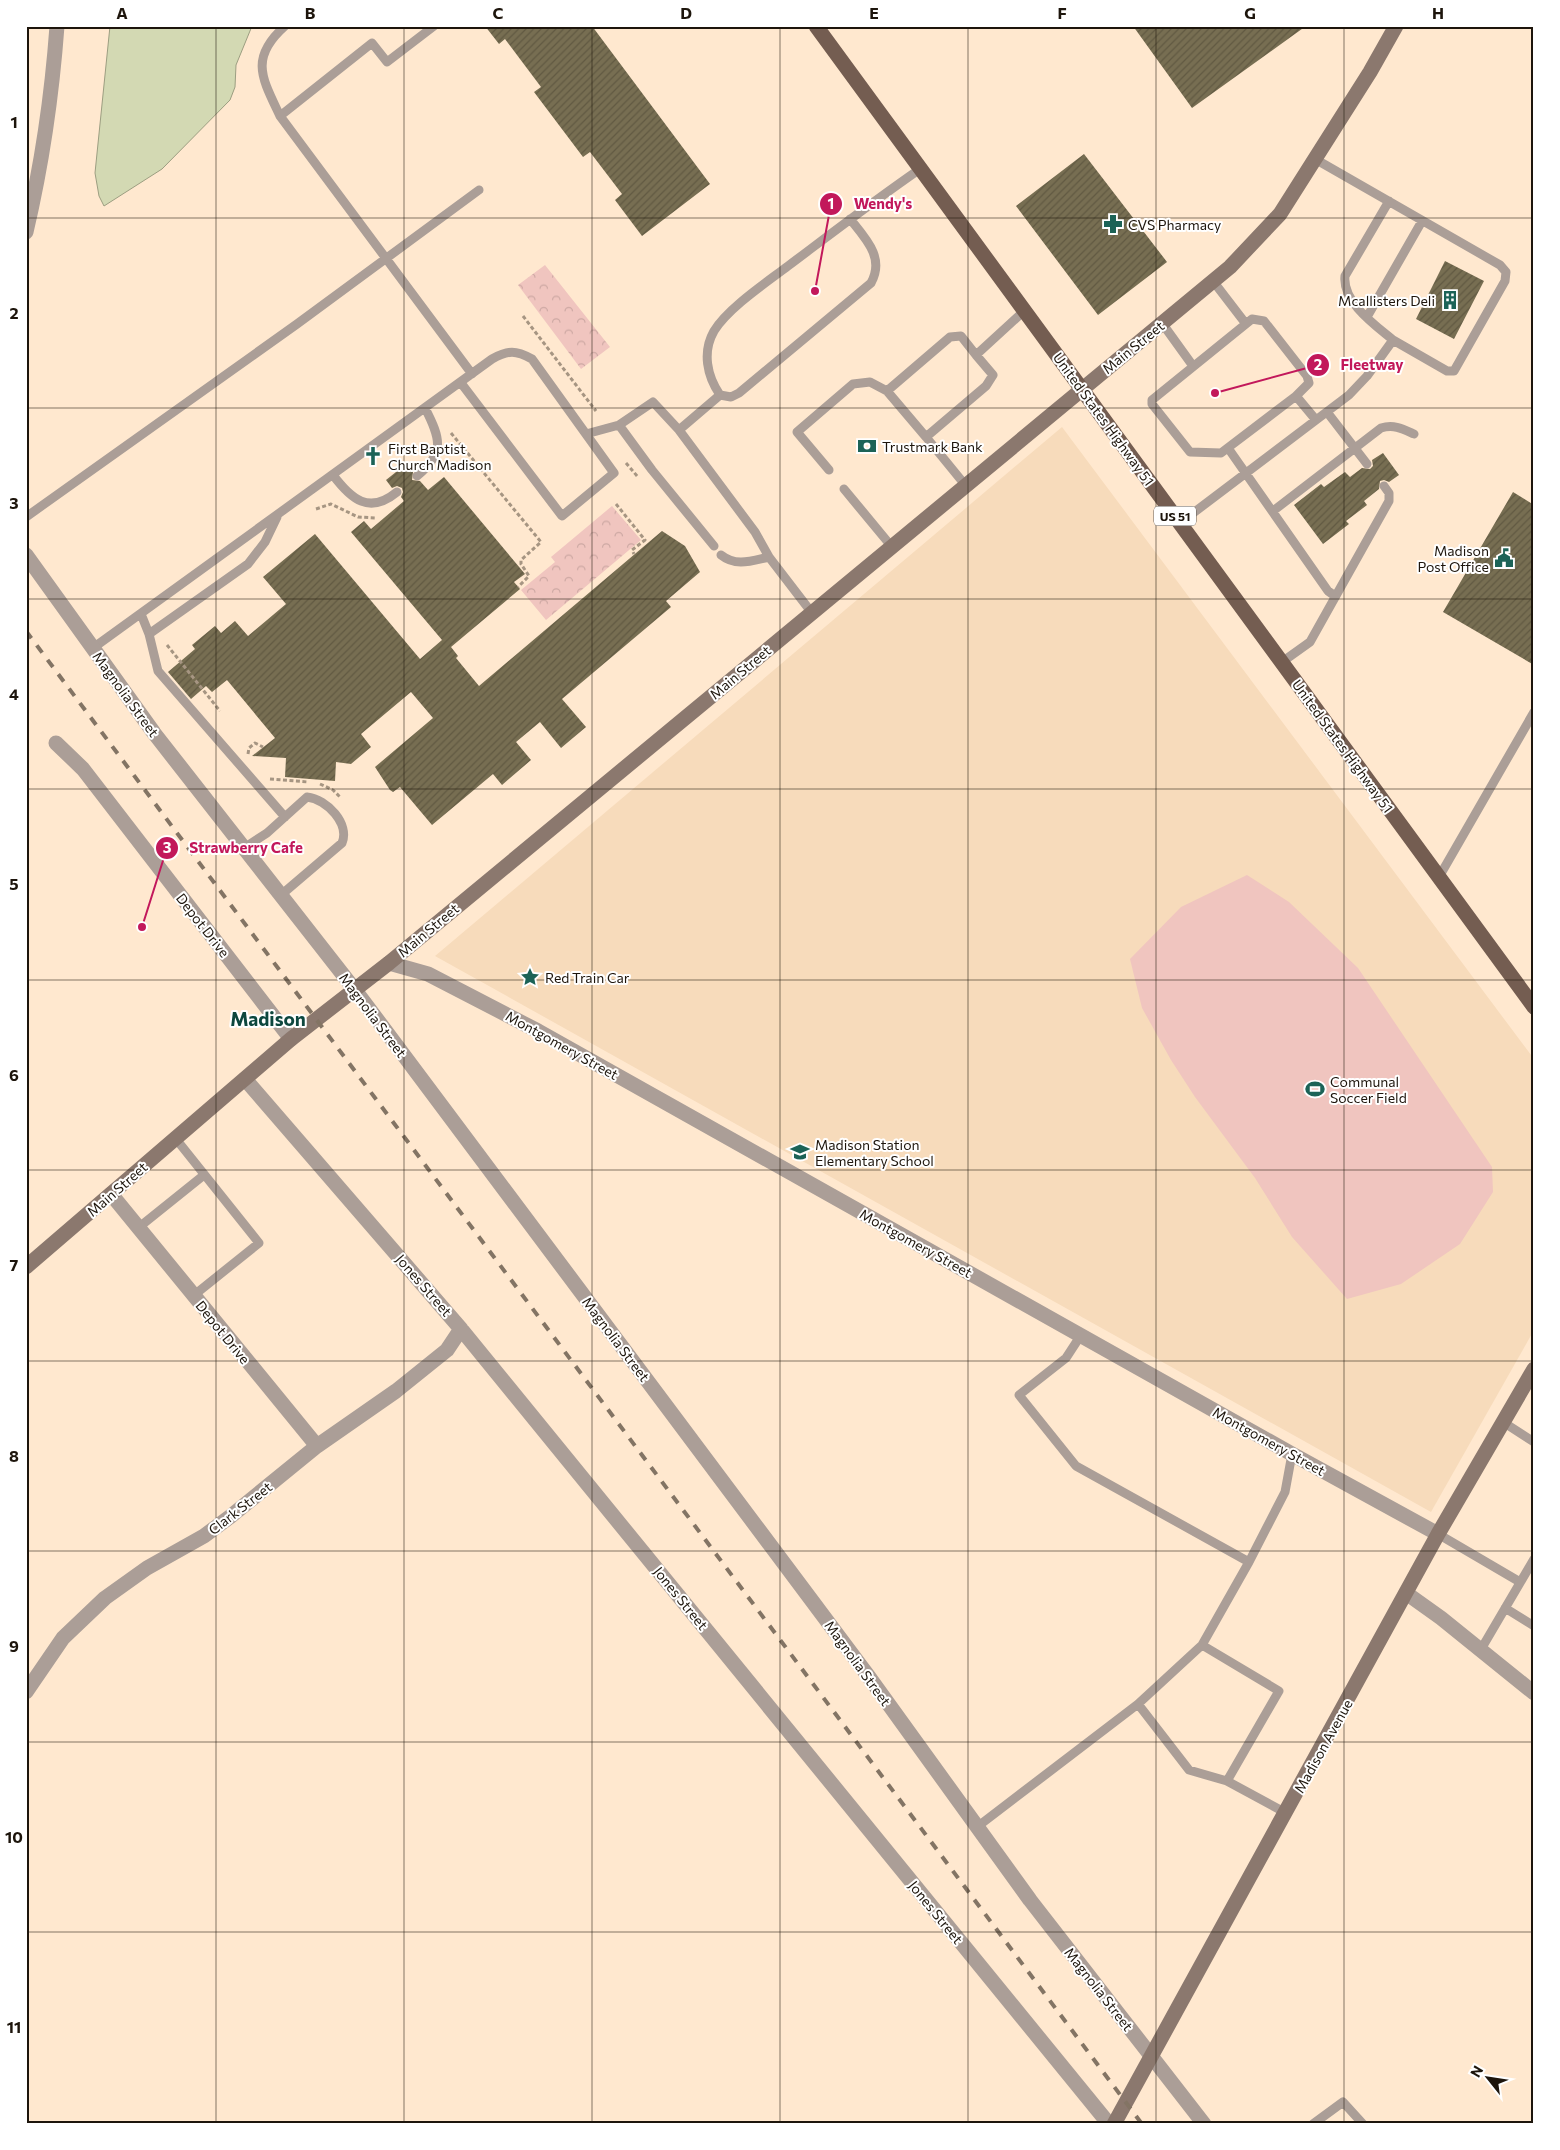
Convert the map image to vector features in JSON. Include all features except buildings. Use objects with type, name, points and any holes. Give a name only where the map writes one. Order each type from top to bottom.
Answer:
[{"type":"main road","name":"United States Highway 51","points":[[816,26],[1534,1007]]},
{"type":"street","points":[[26,232],[38,180],[54,70],[57,26]]},
{"type":"street","name":"Main Street","points":[[26,1267],[291,1039],[389,963],[1230,267],[1280,214],[1370,72],[1396,26]]},
{"type":"street","name":"Magnolia Street","points":[[26,555],[154,733],[355,990],[869,1677],[1030,1900],[1204,2124]]},
{"type":"street","name":"Depot Drive","points":[[56,743],[83,769],[291,1039]]},
{"type":"street","name":"Montgomery Street","points":[[389,963],[428,974],[538,1031],[1438,1534]]},
{"type":"street","name":"Jones Street","points":[[245,1079],[461,1329],[1109,2124]]},
{"type":"street","name":"Depot Drive","points":[[111,1194],[317,1446]]},
{"type":"street","name":"Clark Street","points":[[26,1692],[63,1638],[105,1598],[147,1568],[204,1536],[317,1446],[396,1391],[447,1350],[461,1329]]},
{"type":"street","name":"Madison Avenue","points":[[1114,2124],[1152,2058],[1438,1534],[1534,1369]]},
{"type":"street","points":[[1406,1594],[1534,1693]]},
{"type":"lane","points":[[285,26],[272,38],[261,60],[264,84],[280,116],[472,374]]},
{"type":"lane","points":[[280,116],[372,43],[387,62],[434,26]]},
{"type":"lane","points":[[1315,159],[1389,201],[1500,265],[1506,272],[1505,281],[1454,371],[1447,371],[1393,340],[1366,317],[1347,293],[1344,284],[1345,276],[1389,201]]},
{"type":"lane","points":[[720,395],[709,374],[707,364],[709,343],[714,331],[752,293],[920,169]]},
{"type":"lane","points":[[26,517],[297,324],[480,190]]},
{"type":"lane","points":[[720,395],[731,397],[739,393],[870,283],[876,273],[874,255],[850,219]]},
{"type":"lane","points":[[1366,317],[1422,220]]},
{"type":"lane","points":[[1213,281],[1246,324]]},
{"type":"lane","points":[[976,355],[1024,311]]},
{"type":"lane","points":[[1252,319],[1264,321],[1307,376],[1309,383],[1296,396],[1221,453],[1190,452],[1152,404],[1155,396],[1246,324],[1252,319]]},
{"type":"lane","points":[[1162,323],[1192,366]]},
{"type":"lane","points":[[887,391],[950,337],[961,336],[993,375],[986,386],[926,437]]},
{"type":"lane","points":[[1180,523],[1349,395],[1393,340]]},
{"type":"lane","points":[[93,648],[472,374],[507,351],[520,352],[532,359],[614,473],[562,516],[461,383]]},
{"type":"lane","points":[[829,470],[797,432],[854,384],[870,382],[887,391],[966,486]]},
{"type":"lane","points":[[679,430],[720,395]]},
{"type":"lane","points":[[1296,396],[1316,420]]},
{"type":"lane","points":[[586,434],[619,425],[653,402],[679,430],[755,532],[769,557],[812,614]]},
{"type":"lane","points":[[417,476],[429,466],[437,454],[438,439],[426,408]]},
{"type":"lane","points":[[1327,412],[1367,464]]},
{"type":"lane","points":[[619,425],[652,470],[714,546]]},
{"type":"lane","points":[[1273,511],[1381,428],[1389,426],[1402,428],[1414,434]]},
{"type":"lane","points":[[1228,448],[1328,591],[1335,596]]},
{"type":"lane","points":[[333,475],[346,492],[358,501],[374,504],[390,498],[396,492]]},
{"type":"lane","points":[[1282,662],[1310,642],[1388,502],[1389,493],[1384,486]]},
{"type":"lane","points":[[844,490],[892,547]]},
{"type":"lane","points":[[149,634],[248,564],[265,542],[278,515]]},
{"type":"lane","points":[[721,555],[728,561],[740,563],[769,557]]},
{"type":"lane","points":[[141,614],[149,634],[158,671],[285,817]]},
{"type":"lane","points":[[1439,877],[1534,712]]},
{"type":"lane","points":[[244,848],[267,833],[307,797],[315,798],[322,802],[344,826],[346,834],[342,843],[281,896]]},
{"type":"lane","points":[[176,1139],[258,1243],[194,1296]]},
{"type":"lane","points":[[138,1228],[204,1175]]},
{"type":"lane","points":[[1080,1335],[1066,1358],[1019,1395],[1076,1466],[1249,1562]]},
{"type":"lane","points":[[1503,1422],[1534,1442]]},
{"type":"lane","points":[[977,1826],[1138,1704],[1202,1645],[1249,1562],[1285,1492],[1292,1454]]},
{"type":"lane","points":[[1438,1534],[1520,1582]]},
{"type":"lane","points":[[1480,1651],[1534,1559]]},
{"type":"lane","points":[[1505,1608],[1534,1626]]},
{"type":"lane","points":[[1202,1645],[1279,1691],[1228,1781]]},
{"type":"lane","points":[[1138,1704],[1189,1770],[1228,1781],[1286,1813]]},
{"type":"lane","points":[[1313,2124],[1342,2102],[1363,2124]]},
{"type":"path","points":[[523,316],[596,411]]},
{"type":"path","points":[[450,432],[541,542],[521,560],[521,564],[529,576],[518,587]]},
{"type":"path","points":[[616,504],[644,540],[632,550],[634,554]]},
{"type":"path","points":[[163,640],[220,711]]},
{"type":"path","points":[[253,760],[248,754],[249,748],[255,743],[263,747]]},
{"type":"path","points":[[267,776],[275,780],[305,782],[326,786],[338,794],[347,805]]},
{"type":"shaded area","points":[[110,26],[252,26],[236,65],[235,87],[230,100],[162,169],[104,206],[99,196],[95,173]]},
{"type":"shaded area","points":[[1062,427],[1534,1059],[1534,1330],[1431,1512],[435,956]]},
{"type":"green space","points":[[545,265],[610,347],[581,369],[518,285]]},
{"type":"green space","points":[[612,506],[641,540],[546,620],[521,590],[555,562],[551,557]]},
{"type":"green space","name":"Communal Soccer Field","points":[[1247,875],[1289,902],[1358,968],[1492,1167],[1493,1192],[1460,1244],[1401,1284],[1347,1299],[1292,1237],[1255,1178],[1195,1097],[1171,1060],[1142,1008],[1130,959],[1181,907]]},
{"type":"railway","points":[[26,631],[1142,2124]]},
{"type":"place","name":"CVS Pharmacy","points":[[1113,224]]},
{"type":"place","name":"Wendy's","points":[[815,291]]},
{"type":"place","name":"Mcallisters Deli","points":[[1450,300]]},
{"type":"place","name":"Fleetway","points":[[1215,393]]},
{"type":"place","name":"Trustmark Bank","points":[[867,446]]},
{"type":"place","name":"First Baptist Church Madison","points":[[373,456]]},
{"type":"place","name":"Madison Post Office","points":[[1504,558]]},
{"type":"place","name":"Strawberry Cafe","points":[[142,927]]},
{"type":"place","name":"Red Train Car","points":[[530,977]]},
{"type":"place","name":"Communal Soccer Field","points":[[1315,1089]]},
{"type":"place","name":"Madison Station Elementary School","points":[[800,1152]]},
{"type":"district","name":"Madison","points":[[268,1018]]}]
